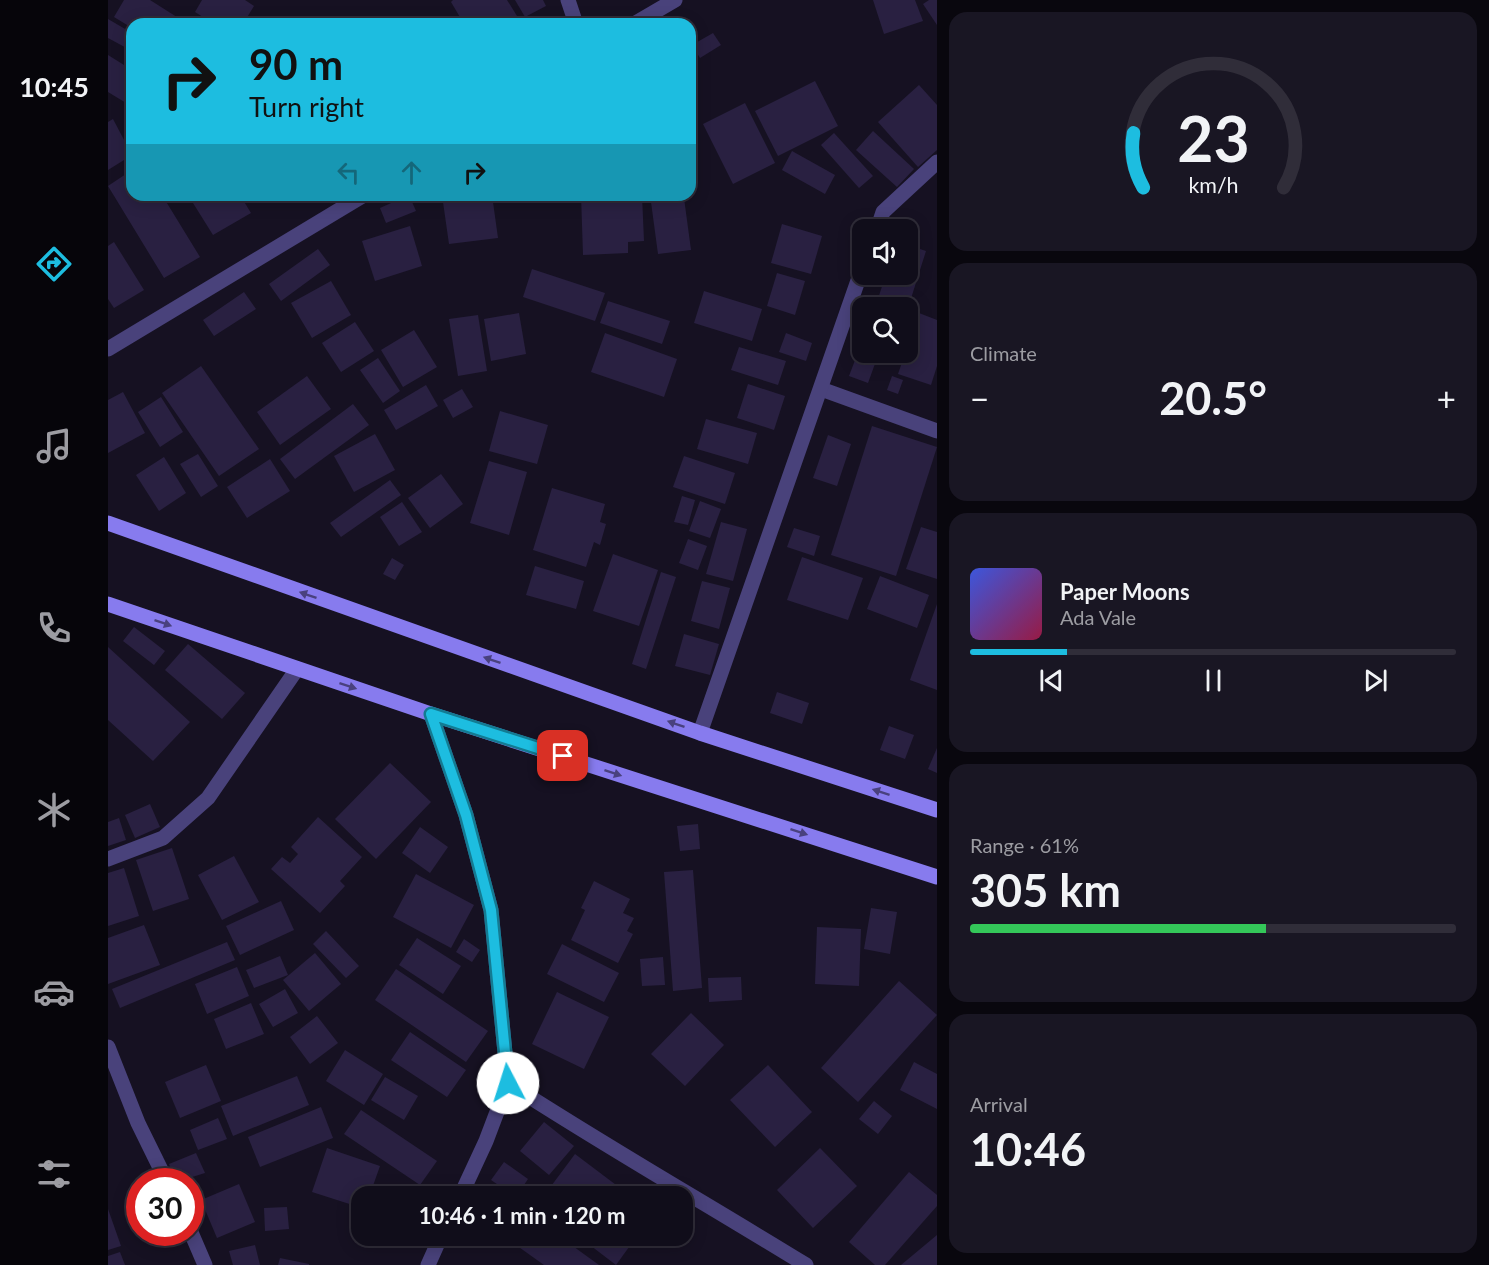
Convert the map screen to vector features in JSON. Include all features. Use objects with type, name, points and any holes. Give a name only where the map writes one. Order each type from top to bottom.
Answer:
[{"type":"street","points":[[568,0],[574,18]]},
{"type":"street","points":[[644,18],[675,0]]},
{"type":"street","points":[[880,219],[883,212],[937,162]]},
{"type":"street","points":[[108,349],[354,201]]},
{"type":"street","points":[[699,733],[856,285]]},
{"type":"street","points":[[820,389],[937,431]]},
{"type":"street","points":[[108,523],[699,733],[937,810]]},
{"type":"street","points":[[108,604],[431,714],[937,877]]},
{"type":"street","points":[[108,859],[163,838],[208,798],[297,669]]},
{"type":"street","points":[[431,714],[466,815],[491,910],[508,1083],[486,1141],[465,1186]]},
{"type":"street","points":[[108,1047],[138,1124],[160,1168]]},
{"type":"street","points":[[508,1083],[593,1139],[683,1189],[806,1265]]},
{"type":"street","points":[[197,1246],[205,1265]]},
{"type":"street","points":[[428,1265],[437,1246]]},
{"type":"building","points":[[124,0],[150,0],[178,18],[126,18],[126,24],[114,17]]},
{"type":"building","points":[[202,0],[245,0],[254,6],[247,18],[204,18],[195,12]]},
{"type":"building","points":[[453,0],[507,0],[518,18],[460,18],[451,2]]},
{"type":"building","points":[[515,0],[543,0],[546,6],[525,17]]},
{"type":"building","points":[[873,0],[915,0],[923,21],[884,34]]},
{"type":"building","points":[[929,0],[937,0],[937,25],[923,4]]},
{"type":"building","points":[[108,19],[126,30],[126,48],[108,38]]},
{"type":"building","points":[[713,33],[721,45],[700,58],[696,52],[696,43]]},
{"type":"building","points":[[108,55],[126,66],[126,103],[108,92]]},
{"type":"building","points":[[815,81],[838,126],[778,156],[755,111]]},
{"type":"building","points":[[919,85],[937,105],[937,150],[918,167],[878,122]]},
{"type":"building","points":[[745,103],[775,163],[733,184],[703,124]]},
{"type":"building","points":[[113,119],[126,144],[126,159],[108,170],[108,122]]},
{"type":"building","points":[[873,131],[914,169],[897,187],[856,150]]},
{"type":"building","points":[[834,133],[873,176],[859,188],[821,145]]},
{"type":"building","points":[[792,151],[835,175],[825,194],[782,170]]},
{"type":"building","points":[[126,174],[126,201],[166,201],[200,257],[164,278],[108,186]]},
{"type":"building","points":[[192,201],[244,201],[251,213],[213,235]]},
{"type":"building","points":[[396,201],[412,201],[416,211],[386,223],[380,208]]},
{"type":"building","points":[[443,201],[493,201],[498,238],[449,244]]},
{"type":"building","points":[[581,201],[642,201],[644,241],[628,242],[628,253],[583,255]]},
{"type":"building","points":[[684,201],[691,250],[658,254],[651,202]]},
{"type":"building","points":[[782,224],[822,236],[811,274],[771,263]]},
{"type":"building","points":[[410,226],[422,266],[375,281],[362,241]]},
{"type":"building","points":[[114,242],[144,290],[114,308],[108,299],[108,246]]},
{"type":"building","points":[[918,248],[926,251],[918,276]]},
{"type":"building","points":[[318,249],[330,265],[281,301],[269,284]]},
{"type":"building","points":[[532,269],[605,293],[595,321],[523,297]]},
{"type":"building","points":[[777,273],[805,281],[795,315],[767,306]]},
{"type":"building","points":[[331,281],[351,315],[312,338],[291,303]]},
{"type":"building","points":[[882,285],[915,285],[911,297],[879,297]]},
{"type":"building","points":[[704,291],[762,309],[752,341],[694,323]]},
{"type":"building","points":[[244,292],[256,309],[214,336],[203,320]]},
{"type":"building","points":[[608,301],[670,321],[662,344],[600,323]]},
{"type":"building","points":[[519,313],[526,354],[491,361],[484,319]]},
{"type":"building","points":[[919,313],[937,320],[937,366],[931,385],[898,374],[902,363],[918,363]]},
{"type":"building","points":[[478,315],[487,371],[458,376],[449,319]]},
{"type":"building","points":[[355,322],[374,351],[341,372],[322,343]]},
{"type":"building","points":[[414,330],[437,367],[403,387],[381,350]]},
{"type":"building","points":[[605,333],[677,359],[664,397],[591,372]]},
{"type":"building","points":[[786,333],[812,343],[806,361],[779,352]]},
{"type":"building","points":[[739,347],[786,361],[778,385],[731,370]]},
{"type":"building","points":[[378,358],[400,391],[383,403],[360,370]]},
{"type":"building","points":[[854,363],[875,363],[868,383],[849,376]]},
{"type":"building","points":[[201,366],[259,449],[219,476],[162,393]]},
{"type":"building","points":[[307,376],[331,409],[280,445],[257,412]]},
{"type":"building","points":[[892,376],[903,380],[898,394],[887,390]]},
{"type":"building","points":[[748,384],[785,396],[774,430],[737,418]]},
{"type":"building","points":[[426,385],[438,406],[396,430],[384,410]]},
{"type":"building","points":[[462,389],[473,407],[453,418],[443,400]]},
{"type":"building","points":[[123,392],[145,433],[108,453],[108,400]]},
{"type":"building","points":[[161,397],[183,432],[160,447],[138,412]]},
{"type":"building","points":[[353,404],[369,425],[295,479],[280,459]]},
{"type":"building","points":[[500,411],[548,425],[537,464],[489,451]]},
{"type":"building","points":[[706,419],[757,433],[748,464],[697,449]]},
{"type":"building","points":[[872,426],[937,447],[896,576],[831,555]]},
{"type":"building","points":[[375,434],[395,470],[354,492],[334,456]]},
{"type":"building","points":[[828,435],[851,444],[837,486],[813,478]]},
{"type":"building","points":[[198,454],[218,486],[201,497],[180,464]]},
{"type":"building","points":[[684,456],[735,473],[725,504],[673,487]]},
{"type":"building","points":[[164,457],[186,493],[159,511],[136,475]]},
{"type":"building","points":[[270,459],[290,491],[247,518],[227,487]]},
{"type":"building","points":[[489,461],[527,472],[509,535],[470,523]]},
{"type":"building","points":[[441,474],[463,504],[430,528],[408,498]]},
{"type":"building","points":[[390,480],[401,495],[341,537],[330,523]]},
{"type":"building","points":[[552,488],[605,504],[600,522],[606,524],[600,545],[594,542],[586,567],[533,550]]},
{"type":"building","points":[[682,496],[695,500],[688,525],[674,522]]},
{"type":"building","points":[[700,501],[721,509],[710,538],[689,531]]},
{"type":"building","points":[[402,502],[422,532],[399,546],[380,517]]},
{"type":"building","points":[[721,522],[747,529],[733,581],[706,574]]},
{"type":"building","points":[[921,527],[937,532],[937,579],[906,569]]},
{"type":"building","points":[[794,528],[820,536],[814,556],[787,547]]},
{"type":"building","points":[[688,539],[707,546],[698,570],[679,563]]},
{"type":"building","points":[[613,554],[658,570],[639,626],[593,611]]},
{"type":"building","points":[[802,557],[863,578],[848,620],[787,600]]},
{"type":"building","points":[[392,558],[404,565],[395,580],[383,574]]},
{"type":"building","points":[[535,566],[584,581],[576,609],[526,595]]},
{"type":"building","points":[[661,572],[676,577],[646,669],[632,664]]},
{"type":"building","points":[[880,576],[929,595],[917,628],[867,609]]},
{"type":"building","points":[[702,581],[730,588],[719,629],[691,621]]},
{"type":"building","points":[[937,604],[937,690],[910,680]]},
{"type":"building","points":[[134,627],[165,651],[154,665],[123,641]]},
{"type":"building","points":[[684,634],[719,644],[710,675],[675,666]]},
{"type":"building","points":[[188,644],[245,693],[222,719],[165,670]]},
{"type":"building","points":[[108,647],[190,722],[153,761],[108,720]]},
{"type":"building","points":[[777,692],[809,703],[802,724],[770,713]]},
{"type":"building","points":[[889,726],[914,735],[905,759],[880,750]]},
{"type":"building","points":[[937,748],[937,773],[928,769]]},
{"type":"building","points":[[390,763],[431,802],[376,859],[335,819]]},
{"type":"building","points":[[150,804],[160,827],[135,838],[125,815]]},
{"type":"building","points":[[318,817],[362,857],[340,881],[345,886],[320,913],[271,869],[282,857],[290,863],[298,854],[291,847]]},
{"type":"building","points":[[119,818],[126,840],[108,846],[108,822]]},
{"type":"building","points":[[698,824],[700,849],[680,851],[677,826]]},
{"type":"building","points":[[420,827],[448,847],[430,873],[402,853]]},
{"type":"building","points":[[172,848],[189,899],[153,911],[136,860]]},
{"type":"building","points":[[234,856],[259,902],[222,920],[198,875]]},
{"type":"building","points":[[124,868],[139,916],[108,926],[108,873]]},
{"type":"building","points":[[693,870],[702,988],[673,991],[664,872]]},
{"type":"building","points":[[416,874],[474,905],[451,948],[393,917]]},
{"type":"building","points":[[594,881],[630,899],[623,913],[634,918],[627,931],[633,934],[618,963],[571,940],[585,910],[581,908]]},
{"type":"building","points":[[281,901],[294,930],[240,955],[226,926]]},
{"type":"building","points":[[871,908],[897,912],[890,954],[864,949]]},
{"type":"building","points":[[144,925],[160,965],[108,984],[108,938]]},
{"type":"building","points":[[817,927],[861,929],[859,986],[815,984]]},
{"type":"building","points":[[326,931],[359,966],[346,978],[313,944]]},
{"type":"building","points":[[417,938],[461,966],[443,994],[399,965]]},
{"type":"building","points":[[464,939],[480,950],[472,962],[456,952]]},
{"type":"building","points":[[227,942],[235,960],[120,1008],[112,989]]},
{"type":"building","points":[[562,944],[619,973],[604,1002],[547,974]]},
{"type":"building","points":[[315,953],[341,984],[309,1011],[283,980]]},
{"type":"building","points":[[280,956],[288,975],[254,988],[246,970]]},
{"type":"building","points":[[663,957],[665,985],[642,986],[640,959]]},
{"type":"building","points":[[237,967],[249,996],[207,1014],[195,984]]},
{"type":"building","points":[[396,969],[488,1031],[466,1062],[375,1000]]},
{"type":"building","points":[[741,977],[742,1000],[709,1002],[708,978]]},
{"type":"building","points":[[899,981],[937,1015],[858,1102],[821,1068]]},
{"type":"building","points":[[285,989],[298,1013],[273,1027],[259,1004]]},
{"type":"building","points":[[557,992],[609,1017],[584,1069],[532,1044]]},
{"type":"building","points":[[251,1003],[264,1034],[226,1049],[214,1019]]},
{"type":"building","points":[[691,1013],[724,1045],[685,1086],[651,1054]]},
{"type":"building","points":[[317,1016],[338,1043],[310,1064],[290,1037]]},
{"type":"building","points":[[410,1032],[466,1070],[447,1097],[391,1060]]},
{"type":"building","points":[[345,1050],[383,1074],[364,1105],[326,1081]]},
{"type":"building","points":[[914,1062],[937,1074],[937,1109],[900,1090]]},
{"type":"building","points":[[206,1065],[221,1101],[180,1118],[165,1082]]},
{"type":"building","points":[[768,1065],[812,1112],[775,1147],[730,1100]]},
{"type":"building","points":[[297,1076],[309,1105],[233,1136],[221,1106]]},
{"type":"building","points":[[385,1077],[418,1096],[404,1120],[371,1100]]},
{"type":"building","points":[[874,1101],[892,1116],[878,1134],[859,1119]]},
{"type":"building","points":[[321,1107],[333,1138],[260,1167],[248,1137]]},
{"type":"building","points":[[361,1110],[437,1161],[420,1185],[344,1134]]},
{"type":"building","points":[[218,1118],[227,1139],[198,1150],[190,1130]]},
{"type":"building","points":[[544,1122],[574,1146],[549,1175],[520,1151]]},
{"type":"building","points":[[327,1148],[380,1166],[373,1186],[351,1186],[351,1204],[312,1192]]},
{"type":"building","points":[[820,1148],[857,1186],[813,1228],[777,1190]]},
{"type":"building","points":[[196,1153],[203,1168],[171,1168],[169,1164]]},
{"type":"building","points":[[575,1154],[617,1186],[551,1186]]},
{"type":"building","points":[[504,1162],[528,1179],[523,1186],[500,1186],[491,1180]]},
{"type":"building","points":[[909,1172],[937,1195],[937,1206],[885,1265],[875,1265],[849,1242]]},
{"type":"building","points":[[239,1184],[255,1222],[217,1238],[204,1207],[204,1199]]},
{"type":"building","points":[[287,1207],[289,1229],[265,1231],[264,1208]]},
{"type":"building","points":[[108,1209],[121,1246],[108,1250]]},
{"type":"building","points":[[937,1235],[937,1265],[901,1265]]},
{"type":"building","points":[[255,1245],[260,1265],[233,1265],[229,1251]]},
{"type":"building","points":[[517,1246],[573,1246],[599,1265],[544,1265]]},
{"type":"building","points":[[591,1246],[630,1246],[616,1265]]},
{"type":"building","points":[[120,1252],[125,1265],[108,1265],[108,1256]]},
{"type":"building","points":[[280,1258],[309,1264],[309,1265],[278,1265]]},
{"type":"route","points":[[508,1083],[491,910],[466,815],[431,714],[563,756]]}]
